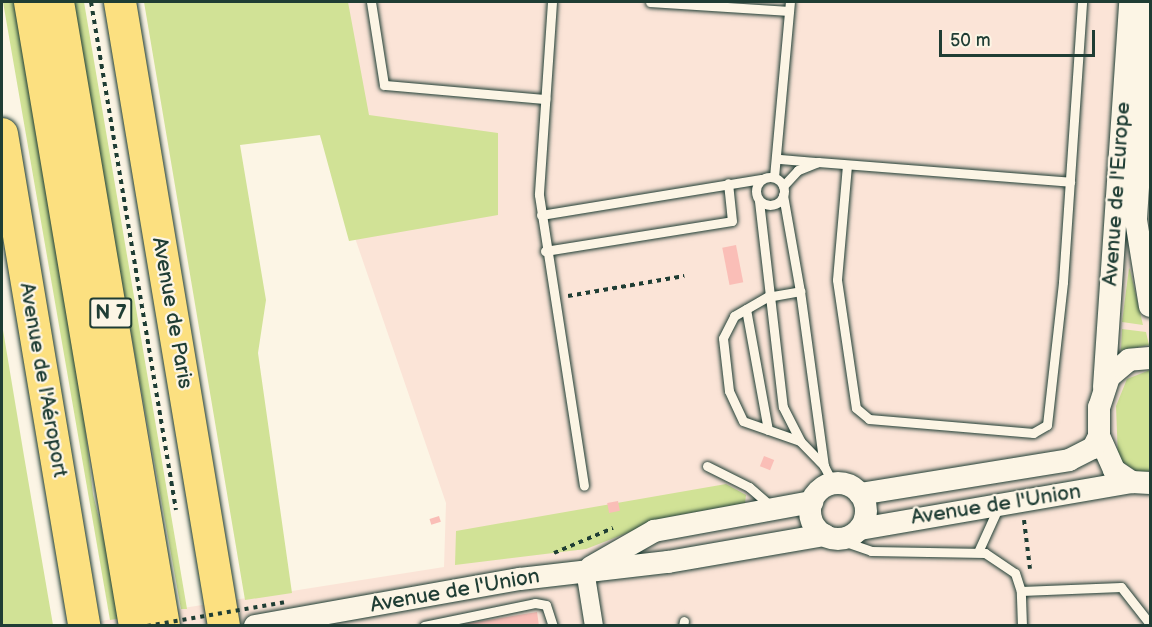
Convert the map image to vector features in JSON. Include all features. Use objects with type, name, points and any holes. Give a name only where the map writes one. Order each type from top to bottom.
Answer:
[{"type":"highway","name":"N 7","points":[[30,2],[135,626]]},
{"type":"highway","name":"N 7","points":[[58,2],[164,626]]},
{"type":"highway","name":"Avenue de Paris","points":[[120,2],[224,626]]},
{"type":"highway","name":"Avenue de l'Aéroport","points":[[2,134],[84,626]]},
{"type":"highway","points":[[59,476],[80,503],[103,626]]},
{"type":"highway","points":[[200,620],[196,533],[205,506]]},
{"type":"street","name":"Avenue de l'Europe","points":[[1099,436],[1130,2]]},
{"type":"street","name":"Avenue de l'Europe","points":[[1150,2],[1144,199],[1138,251],[1150,306]]},
{"type":"street","points":[[1104,387],[1121,364],[1150,358]]},
{"type":"street","points":[[1099,436],[1114,470],[1141,482]]},
{"type":"street","name":"Avenue de l'Union","points":[[860,494],[1069,460],[1094,448],[1099,436]]},
{"type":"street","points":[[829,475],[860,494],[866,511],[860,529]]},
{"type":"street","name":"Avenue de l'Union","points":[[585,570],[654,531],[812,502],[829,475]]},
{"type":"street","name":"Avenue de l'Union","points":[[255,626],[288,611],[829,537],[860,529],[1141,482]]},
{"type":"street","points":[[812,502],[812,521],[829,537]]},
{"type":"street","points":[[585,570],[594,626]]},
{"type":"lane","points":[[370,2],[384,85],[545,99]]},
{"type":"lane","points":[[552,2],[545,99],[541,214],[545,251],[584,486]]},
{"type":"lane","points":[[650,2],[789,6],[780,159],[774,177]]},
{"type":"lane","points":[[847,165],[837,280],[856,408],[868,419],[1033,433],[1047,425],[1070,182],[1082,2]]},
{"type":"lane","points":[[780,159],[1070,182]]},
{"type":"lane","points":[[759,201],[773,205],[798,170],[818,162]]},
{"type":"lane","points":[[541,214],[774,177]]},
{"type":"lane","points":[[774,177],[783,190],[829,475]]},
{"type":"lane","points":[[761,179],[755,192],[759,201],[767,297],[783,407],[800,441],[829,475]]},
{"type":"lane","points":[[545,251],[732,221],[728,183]]},
{"type":"lane","points":[[800,291],[767,297],[734,316],[723,338],[729,391],[743,421],[800,441]]},
{"type":"lane","points":[[746,309],[768,430]]},
{"type":"lane","points":[[706,466],[749,486],[776,510]]},
{"type":"lane","points":[[978,552],[999,505]]},
{"type":"lane","points":[[829,537],[891,553],[978,552],[1006,564],[1021,591],[1022,626]]},
{"type":"lane","points":[[1021,591],[1121,586],[1150,624]]},
{"type":"lane","points":[[424,626],[535,603],[546,605],[553,626]]},
{"type":"path","points":[[91,2],[178,521]]},
{"type":"path","points":[[561,298],[684,276]]},
{"type":"path","points":[[147,626],[288,611]]},
{"type":"path","points":[[196,626],[200,620]]},
{"type":"shaded area","points":[[274,2],[1150,2],[1150,625],[69,626],[444,567],[446,503]]},
{"type":"green space","points":[[3,2],[19,2],[68,284],[93,494],[123,618],[110,620]]},
{"type":"green space","points":[[71,2],[84,2],[187,609],[181,609]]},
{"type":"green space","points":[[144,2],[348,2],[369,115],[498,133],[498,215],[349,241],[320,135],[240,145],[266,300],[258,353],[292,593],[245,600]]},
{"type":"green space","points":[[1129,268],[1130,270],[1143,325],[1122,322]]},
{"type":"green space","points":[[2,324],[24,456],[53,625],[2,625]]},
{"type":"green space","points":[[1122,329],[1146,332],[1149,345],[1121,350]]},
{"type":"green space","points":[[1150,370],[1150,471],[1139,473],[1118,459],[1116,406],[1127,379]]},
{"type":"green space","points":[[726,484],[746,495],[745,503],[668,517],[586,549],[455,565],[456,531]]},
{"type":"building","points":[[736,245],[743,282],[730,285],[722,248]]},
{"type":"building","points":[[764,456],[774,460],[770,470],[760,466]]},
{"type":"building","points":[[618,501],[620,511],[609,513],[607,503]]},
{"type":"building","points":[[439,516],[441,522],[431,525],[429,519]]},
{"type":"building","points":[[537,612],[539,626],[463,626],[463,624]]}]
